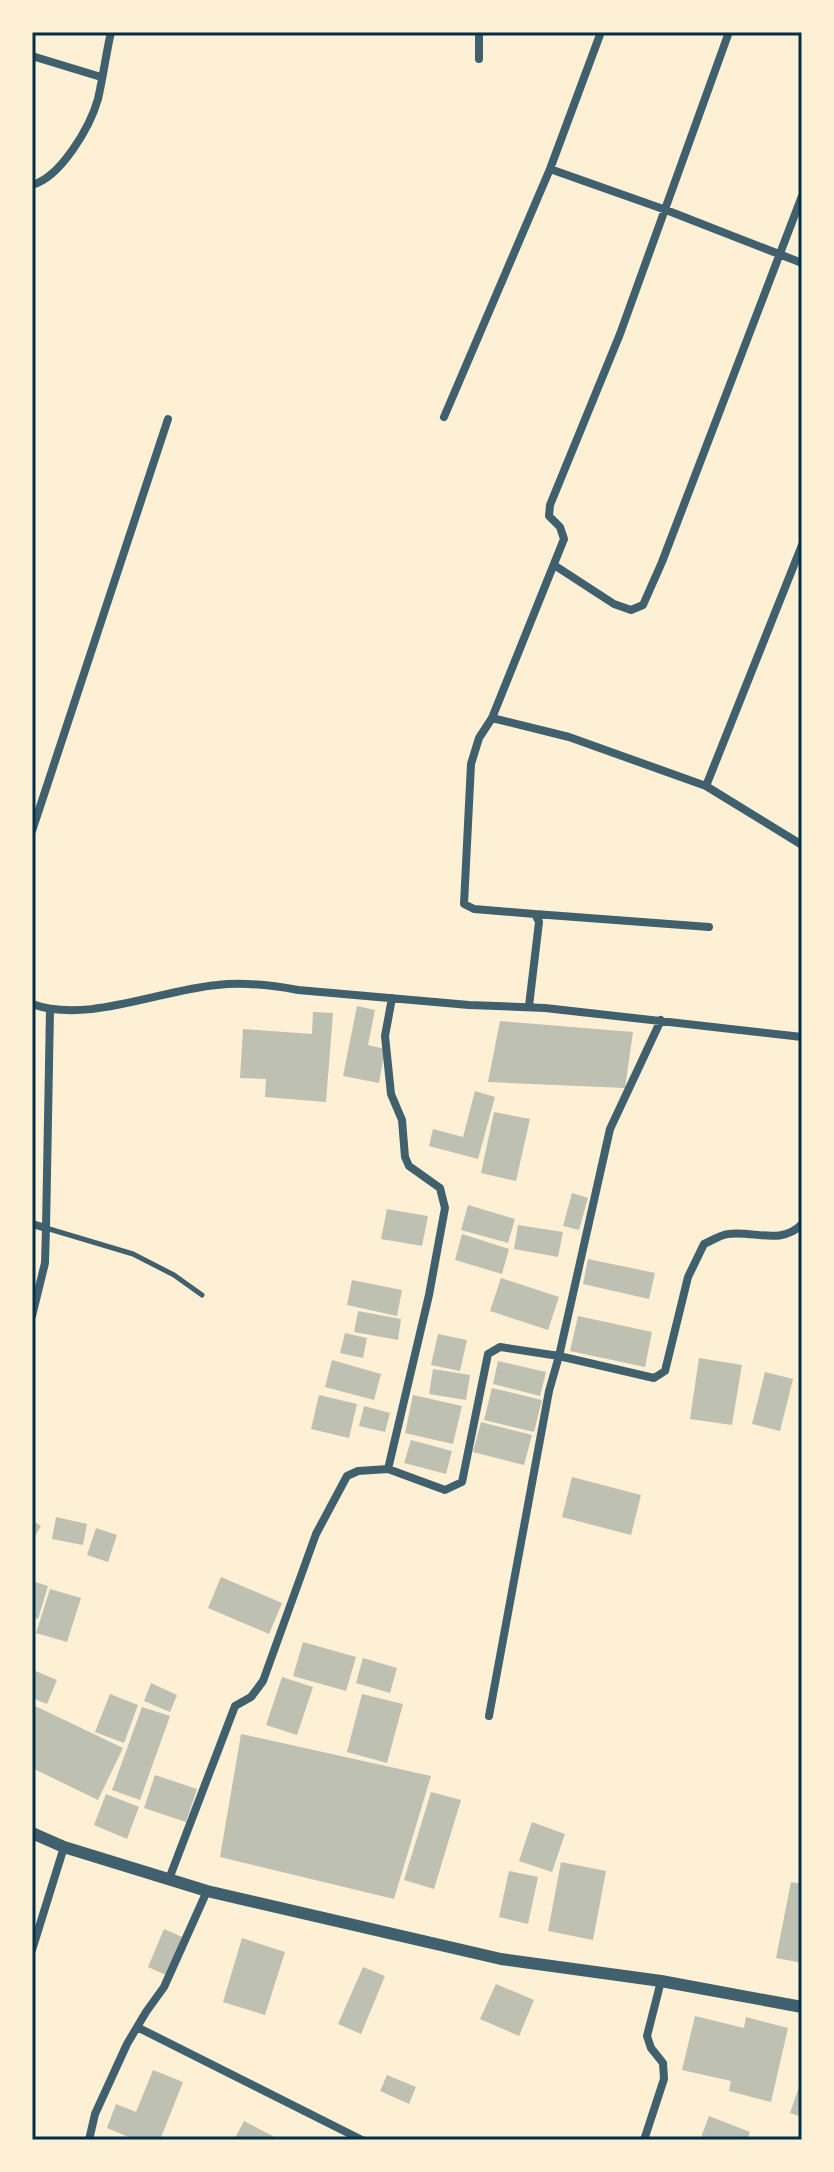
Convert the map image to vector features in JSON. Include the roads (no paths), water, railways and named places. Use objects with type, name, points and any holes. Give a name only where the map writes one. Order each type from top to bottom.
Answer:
[{"type":"street","points":[[32,185],[59,169],[80,137],[97,101],[111,32]]},
{"type":"street","points":[[479,32],[479,59]]},
{"type":"street","points":[[444,417],[550,169],[601,32]]},
{"type":"street","points":[[709,927],[474,909],[464,904],[471,764],[479,738],[492,718],[564,539],[560,527],[549,516],[550,505],[620,334],[729,32]]},
{"type":"street","points":[[32,56],[101,77]]},
{"type":"street","points":[[550,169],[802,263]]},
{"type":"street","points":[[554,565],[614,604],[631,610],[643,605],[802,196]]},
{"type":"street","points":[[32,831],[168,419]]},
{"type":"street","points":[[706,786],[802,545]]},
{"type":"street","points":[[492,718],[569,737],[706,786],[802,845]]},
{"type":"street","points":[[529,1006],[539,922],[535,914]]},
{"type":"street","points":[[32,1004],[50,1010],[81,1010],[218,984],[272,986],[469,1005],[529,1006],[802,1037]]},
{"type":"street","points":[[388,1469],[429,1295],[445,1208],[440,1188],[409,1166],[405,1157],[402,1120],[391,1094],[385,1036],[392,998]]},
{"type":"street","points":[[32,1316],[45,1263],[50,1010]]},
{"type":"street","points":[[489,1716],[549,1391],[610,1129],[661,1020]]},
{"type":"street","points":[[32,1224],[46,1228]]},
{"type":"street","points":[[169,1879],[235,1706],[251,1697],[263,1681],[322,1522],[347,1476],[358,1471],[388,1469],[445,1490],[462,1482],[488,1354],[500,1347],[559,1356],[654,1378],[665,1371],[688,1277],[704,1244],[728,1234],[775,1237],[802,1224]]},
{"type":"street","points":[[32,1833],[64,1847],[207,1891],[501,1959],[661,1981],[802,2007]]},
{"type":"street","points":[[32,1950],[64,1847]]},
{"type":"street","points":[[89,2140],[95,2114],[137,2027],[164,1987],[207,1891]]},
{"type":"street","points":[[644,2140],[664,2079],[663,2063],[651,2048],[647,2036],[661,1981]]},
{"type":"street","points":[[137,2027],[362,2140]]},
{"type":"lane","points":[[46,1228],[133,1254],[174,1275],[202,1295]]}]
